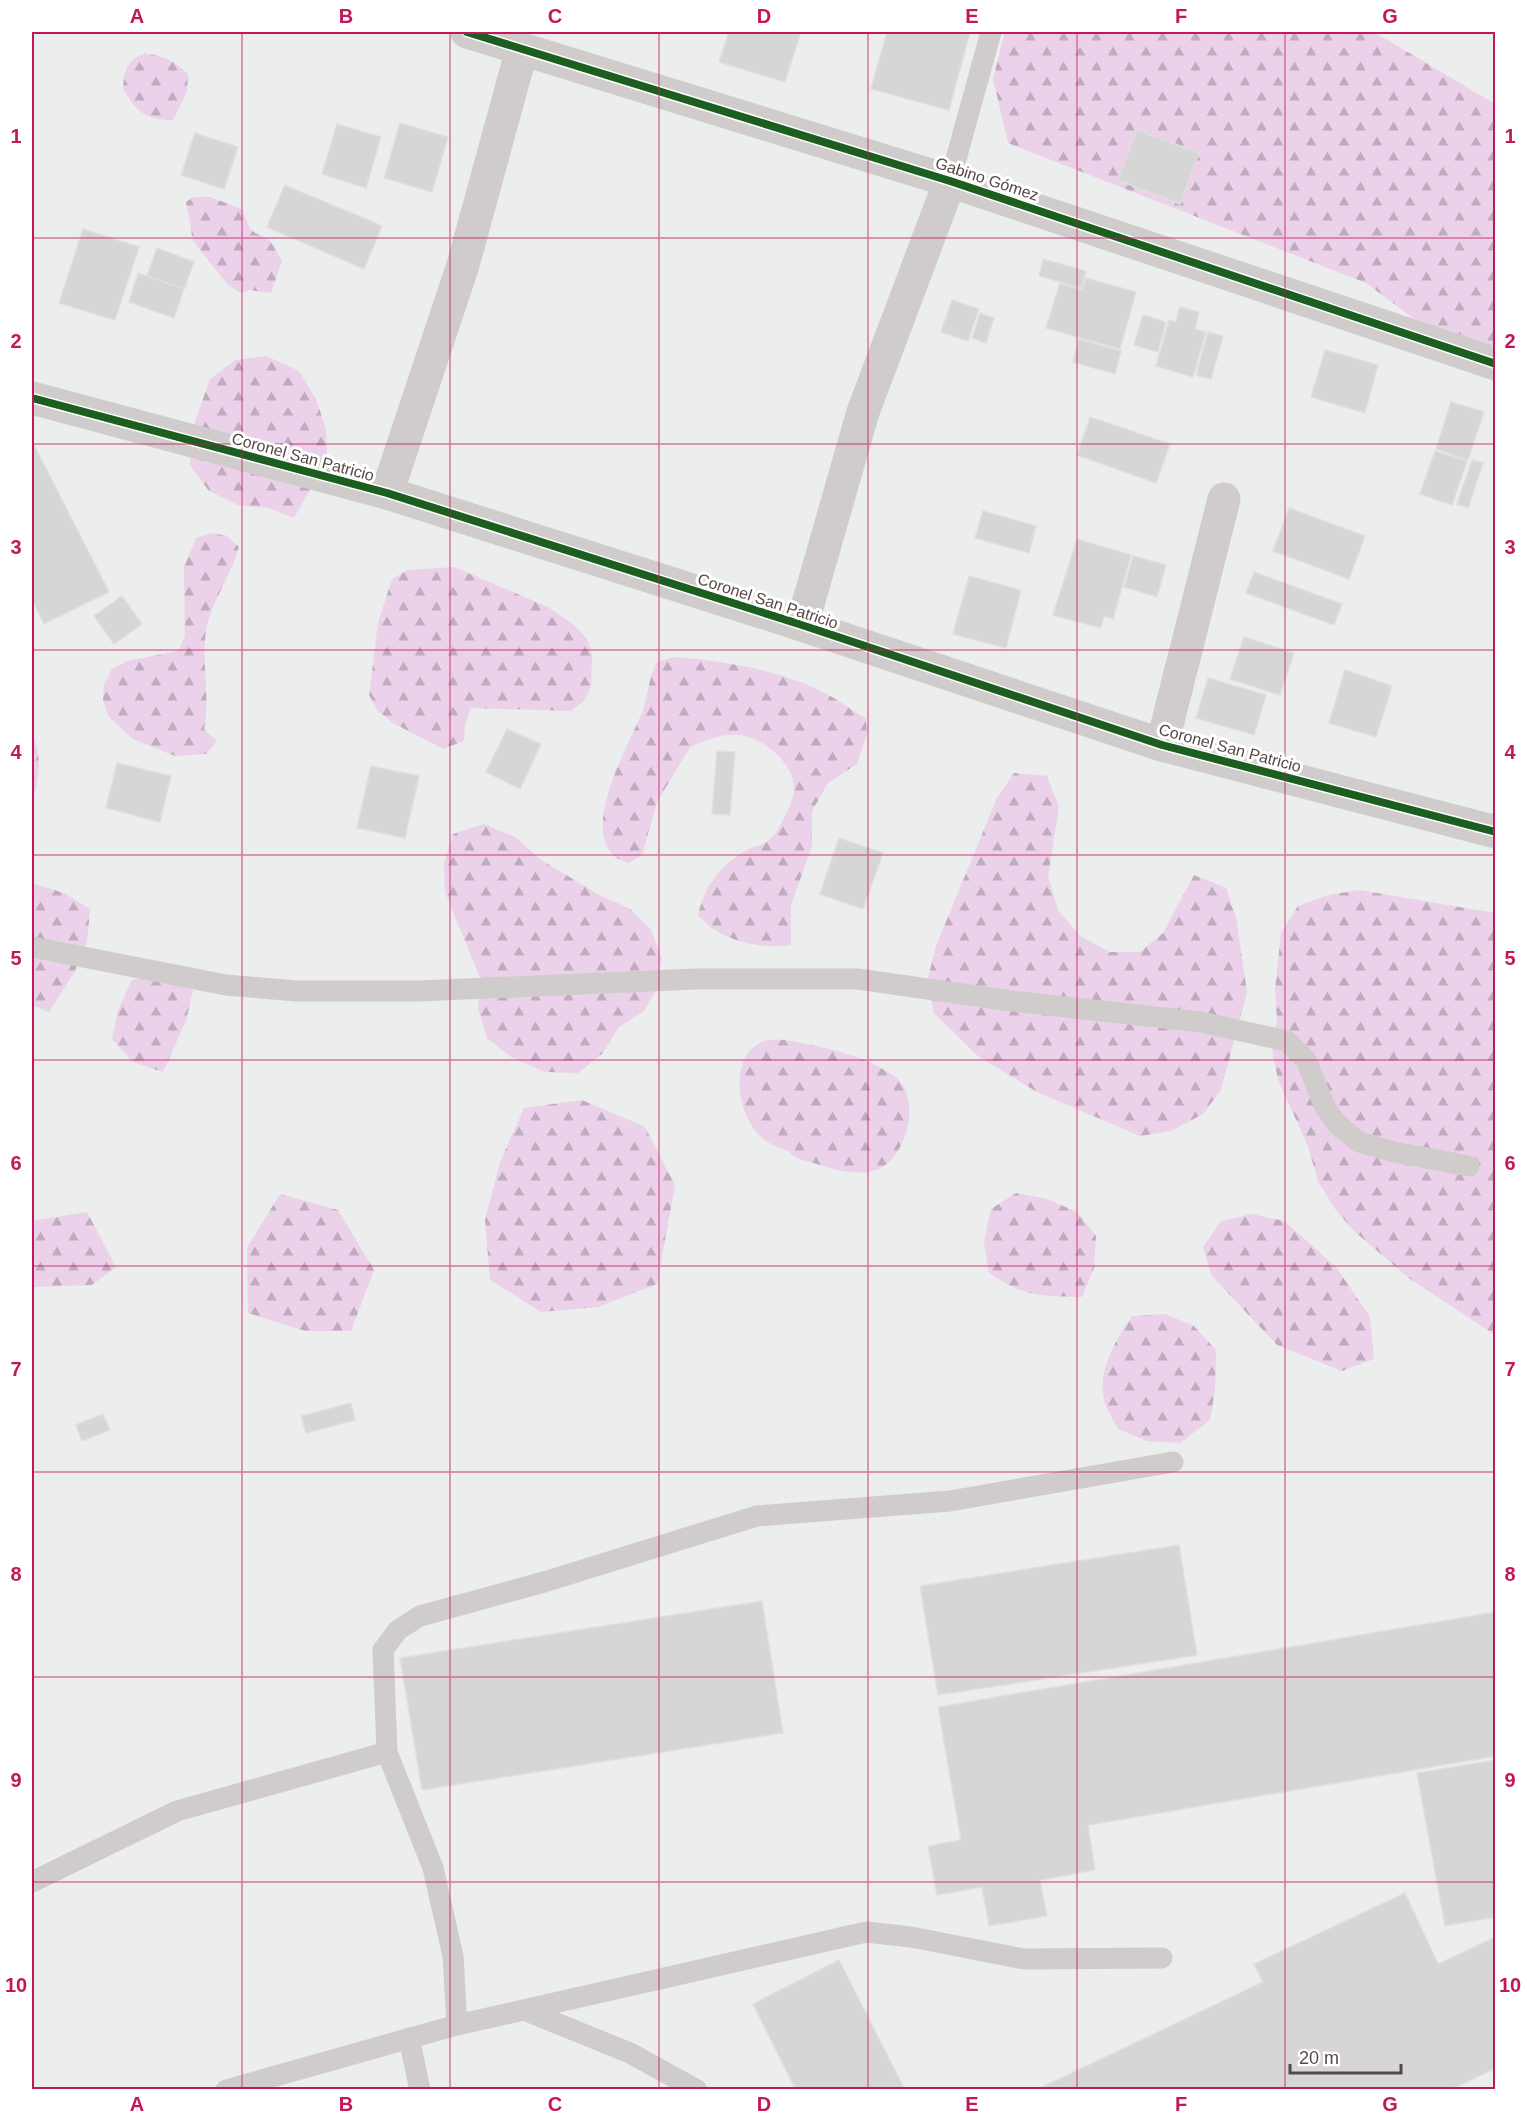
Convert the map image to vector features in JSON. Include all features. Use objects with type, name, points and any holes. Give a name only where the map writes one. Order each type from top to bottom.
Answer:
[{"type":"street","name":"Gabino Gómez","points":[[467,32],[524,40],[1496,364]]},
{"type":"street","points":[[387,493],[463,265],[524,40]]},
{"type":"street","points":[[802,625],[863,412],[950,181]]},
{"type":"street","name":"Coronel San Patricio","points":[[32,398],[387,493],[802,625],[1162,745],[1496,832]]},
{"type":"street","points":[[1162,745],[1224,499]]},
{"type":"lane","points":[[950,181],[991,32]]},
{"type":"lane","points":[[32,947],[226,985],[297,991],[419,991],[696,980],[858,979],[1011,1001],[1201,1022],[1287,1041],[1306,1060],[1324,1105],[1337,1124],[1359,1142],[1394,1152],[1469,1166]]},
{"type":"lane","points":[[457,2025],[453,1956],[433,1868],[387,1752],[383,1650],[398,1630],[420,1616],[544,1582],[757,1516],[950,1501],[1173,1462]]},
{"type":"lane","points":[[32,1882],[177,1811],[387,1752]]},
{"type":"lane","points":[[226,2090],[457,2025],[866,1932],[911,1937],[1024,1959],[1162,1958]]},
{"type":"lane","points":[[524,2010],[630,2053],[697,2090]]},
{"type":"lane","points":[[409,2038],[420,2090]]},
{"type":"green space","points":[[1005,32],[1374,32],[1495,104],[1495,379],[1366,283],[1008,143],[993,79]]},
{"type":"green space","points":[[145,53],[168,60],[188,74],[187,92],[173,120],[164,120],[143,113],[132,103],[123,88],[128,66],[134,59]]},
{"type":"green space","points":[[193,197],[210,197],[242,209],[249,227],[255,233],[269,239],[282,261],[271,293],[249,290],[241,293],[228,285],[193,241],[186,202]]},
{"type":"green space","points":[[266,356],[299,371],[316,399],[326,429],[327,460],[294,518],[269,508],[238,505],[209,491],[190,465],[190,436],[210,379],[235,360]]},
{"type":"green space","points":[[212,533],[227,536],[239,547],[210,616],[205,638],[206,716],[204,729],[217,741],[206,754],[175,756],[133,739],[109,717],[103,700],[104,685],[112,669],[127,661],[178,651],[185,637],[184,567],[196,538]]},
{"type":"green space","points":[[454,567],[548,607],[574,625],[587,639],[592,655],[591,687],[584,701],[571,711],[471,708],[465,724],[464,741],[443,749],[393,723],[378,711],[369,695],[378,623],[392,579],[408,570]]},
{"type":"green space","points":[[674,657],[733,664],[791,679],[827,694],[866,719],[867,734],[857,764],[828,783],[812,811],[812,846],[791,905],[791,945],[766,946],[740,941],[717,931],[698,915],[705,894],[722,868],[739,855],[771,838],[791,803],[794,788],[790,772],[773,751],[759,741],[744,736],[728,735],[690,747],[657,802],[642,855],[629,863],[623,861],[613,855],[605,841],[603,823],[605,804],[620,762],[643,710],[654,668],[657,662]]},
{"type":"green space","points":[[32,735],[38,752],[39,768],[32,802]]},
{"type":"green space","points":[[1014,773],[1047,776],[1059,807],[1048,876],[1058,910],[1080,936],[1110,952],[1140,952],[1163,933],[1194,875],[1226,888],[1236,918],[1247,992],[1221,1090],[1203,1114],[1171,1131],[1140,1136],[1037,1092],[978,1056],[934,1013],[927,982],[936,946],[997,798]]},
{"type":"green space","points":[[484,824],[515,837],[540,859],[599,895],[629,908],[651,930],[662,959],[656,990],[644,1011],[619,1027],[603,1053],[578,1073],[545,1072],[511,1057],[487,1038],[478,1008],[480,978],[445,892],[444,863],[453,834]]},
{"type":"green space","points":[[32,883],[64,893],[90,909],[87,942],[74,973],[49,1012],[32,1005]]},
{"type":"green space","points":[[1359,890],[1495,913],[1495,1335],[1410,1279],[1354,1231],[1335,1209],[1318,1181],[1308,1146],[1278,1080],[1272,1050],[1277,1020],[1275,990],[1281,933],[1298,906],[1328,895]]},
{"type":"green space","points":[[164,974],[193,990],[186,1021],[163,1072],[133,1062],[112,1039],[118,1010],[132,980]]},
{"type":"green space","points":[[785,1040],[827,1048],[870,1062],[894,1076],[903,1086],[908,1098],[908,1127],[896,1154],[887,1164],[869,1172],[846,1172],[797,1158],[789,1151],[768,1142],[757,1133],[750,1123],[741,1098],[741,1071],[744,1059],[751,1049],[764,1041]]},
{"type":"green space","points":[[582,1100],[645,1127],[675,1185],[657,1284],[598,1307],[541,1312],[490,1280],[485,1220],[500,1162],[524,1108]]},
{"type":"green space","points":[[1016,1193],[1047,1199],[1077,1212],[1096,1236],[1094,1268],[1082,1297],[1033,1294],[1013,1287],[989,1273],[984,1242],[991,1209]]},
{"type":"green space","points":[[280,1194],[338,1210],[374,1270],[351,1331],[305,1331],[248,1313],[247,1248]]},
{"type":"green space","points":[[87,1212],[116,1267],[92,1285],[33,1287],[32,1221]]},
{"type":"green space","points":[[1252,1214],[1284,1221],[1336,1267],[1370,1317],[1374,1359],[1342,1371],[1277,1345],[1212,1276],[1203,1247],[1221,1221]]},
{"type":"green space","points":[[1165,1314],[1194,1326],[1216,1350],[1215,1390],[1210,1420],[1180,1443],[1147,1441],[1118,1429],[1105,1404],[1103,1392],[1103,1380],[1109,1357],[1132,1316]]},
{"type":"building","points":[[729,32],[801,32],[785,82],[719,62]]},
{"type":"building","points":[[887,32],[970,32],[949,110],[871,89]]},
{"type":"building","points":[[400,123],[448,137],[432,192],[384,178]]},
{"type":"building","points":[[337,124],[381,137],[366,188],[322,174]]},
{"type":"building","points":[[1137,130],[1199,153],[1180,204],[1118,180]]},
{"type":"building","points":[[195,133],[238,147],[224,189],[181,175]]},
{"type":"building","points":[[285,185],[382,226],[364,269],[267,227]]},
{"type":"building","points":[[83,229],[139,247],[115,320],[59,303]]},
{"type":"building","points":[[157,248],[194,262],[184,289],[147,276]]},
{"type":"building","points":[[1043,259],[1086,271],[1082,288],[1039,276]]},
{"type":"building","points":[[138,273],[184,289],[174,318],[129,302]]},
{"type":"building","points":[[1086,278],[1136,292],[1120,349],[1046,328],[1060,283],[1082,290]]},
{"type":"building","points":[[952,300],[979,309],[968,341],[941,332]]},
{"type":"building","points":[[1180,307],[1199,312],[1195,329],[1206,332],[1193,377],[1156,366],[1169,320],[1176,322]]},
{"type":"building","points":[[980,313],[994,318],[986,343],[972,338]]},
{"type":"building","points":[[1143,315],[1166,322],[1158,352],[1134,345]]},
{"type":"building","points":[[1208,332],[1223,336],[1211,379],[1196,375]]},
{"type":"building","points":[[1079,339],[1121,351],[1115,374],[1073,362]]},
{"type":"building","points":[[1325,350],[1378,365],[1365,413],[1311,397]]},
{"type":"building","points":[[1451,402],[1484,412],[1468,460],[1436,449]]},
{"type":"building","points":[[1090,417],[1170,444],[1156,483],[1077,455]]},
{"type":"building","points":[[32,441],[109,592],[44,624],[32,599]]},
{"type":"building","points":[[1435,451],[1467,461],[1452,505],[1420,494]]},
{"type":"building","points":[[1472,460],[1483,463],[1468,508],[1457,504]]},
{"type":"building","points":[[1289,508],[1365,536],[1349,579],[1273,551]]},
{"type":"building","points":[[983,511],[1036,526],[1029,553],[975,538]]},
{"type":"building","points":[[1077,539],[1131,555],[1113,619],[1104,616],[1101,628],[1053,615]]},
{"type":"building","points":[[1133,556],[1166,565],[1157,597],[1124,587]]},
{"type":"building","points":[[1254,572],[1342,604],[1334,625],[1246,593]]},
{"type":"building","points":[[969,576],[1021,590],[1006,648],[953,634]]},
{"type":"building","points":[[122,596],[142,624],[114,644],[94,616]]},
{"type":"building","points":[[1244,637],[1294,653],[1280,695],[1230,679]]},
{"type":"building","points":[[1345,670],[1392,686],[1376,737],[1329,723]]},
{"type":"building","points":[[1208,678],[1266,695],[1254,735],[1196,718]]},
{"type":"building","points":[[507,729],[541,744],[520,789],[486,772]]},
{"type":"building","points":[[717,751],[735,752],[730,815],[712,814]]},
{"type":"building","points":[[117,763],[171,776],[160,822],[106,808]]},
{"type":"building","points":[[371,766],[419,776],[405,838],[357,828]]},
{"type":"building","points":[[839,838],[883,853],[863,909],[820,894]]},
{"type":"building","points":[[351,1403],[355,1420],[306,1433],[301,1416]]},
{"type":"building","points":[[103,1414],[110,1430],[82,1441],[76,1425]]},
{"type":"building","points":[[1179,1545],[1197,1655],[938,1695],[920,1586]]},
{"type":"building","points":[[762,1601],[783,1733],[422,1790],[400,1658]]},
{"type":"building","points":[[1496,1612],[1496,1756],[1088,1825],[1095,1870],[1040,1880],[1047,1916],[989,1926],[982,1887],[937,1895],[928,1846],[961,1840],[938,1707]]},
{"type":"building","points":[[1496,1760],[1496,1917],[1445,1926],[1417,1773]]},
{"type":"building","points":[[1405,1893],[1438,1964],[1496,1937],[1496,2068],[1450,2090],[1036,2090],[1263,1982],[1254,1964]]},
{"type":"building","points":[[839,1960],[905,2090],[796,2090],[753,2004]]},
{"type":"cycle path","points":[[467,32],[950,181],[1496,364]]},
{"type":"cycle path","points":[[32,398],[387,493],[802,625],[1162,745],[1496,832]]}]
